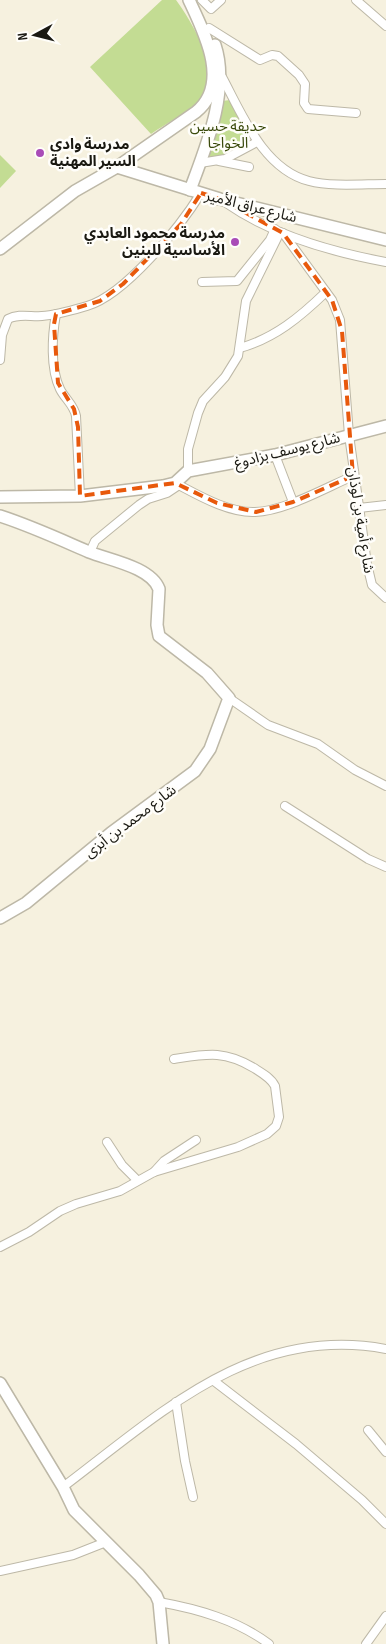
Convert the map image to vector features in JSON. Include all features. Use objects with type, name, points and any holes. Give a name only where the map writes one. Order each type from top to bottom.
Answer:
[{"type":"main road","points":[[0,249],[86,183],[117,167],[196,112],[207,101],[210,93],[212,66],[206,38],[189,0]]},
{"type":"main road","points":[[195,192],[200,163],[222,78],[218,54],[197,0]]},
{"type":"main road","points":[[196,112],[206,112],[212,120]]},
{"type":"main road","name":"شارع عراق الأمير","points":[[117,167],[220,199],[386,240]]},
{"type":"main road","name":"شارع يوسف بزادوغ","points":[[188,471],[275,455],[386,426]]},
{"type":"main road","points":[[0,497],[46,498],[80,496],[149,488],[177,484],[188,471]]},
{"type":"main road","points":[[0,516],[48,532],[90,552],[132,567],[156,582],[159,588],[157,626],[159,636],[207,673],[229,698]]},
{"type":"main road","name":"شارع محمد بن أبزى","points":[[0,918],[33,898],[106,837],[195,771],[210,749],[229,698]]},
{"type":"main road","points":[[0,1383],[64,1487],[78,1515],[148,1584],[159,1602],[164,1644]]},
{"type":"street","points":[[202,0],[211,9],[221,0]]},
{"type":"street","points":[[356,0],[386,26]]},
{"type":"street","points":[[209,28],[260,60],[272,55],[280,58],[303,80],[306,88],[304,103],[308,109],[356,113]]},
{"type":"street","points":[[222,78],[256,142],[288,170],[308,181],[386,184]]},
{"type":"street","points":[[200,163],[217,161],[238,154],[256,142]]},
{"type":"street","points":[[217,161],[249,167]]},
{"type":"street","points":[[0,360],[2,335],[8,319],[18,316],[35,317],[56,314],[95,303],[113,293],[180,224],[195,192]]},
{"type":"street","points":[[220,199],[238,211],[280,231],[331,249],[386,262]]},
{"type":"street","points":[[202,282],[237,281],[270,240],[280,231]]},
{"type":"street","points":[[188,471],[189,442],[200,407],[207,396],[230,371],[240,348],[242,315],[246,301],[280,231]]},
{"type":"street","name":"شارع أمية بن لوذان","points":[[280,231],[326,292],[337,310],[342,331],[353,476],[372,585],[386,598]]},
{"type":"street","points":[[240,348],[279,332],[299,317],[326,292]]},
{"type":"street","points":[[56,314],[54,335],[55,367],[60,389],[72,406],[76,416],[80,461],[80,496]]},
{"type":"street","points":[[275,455],[293,502]]},
{"type":"street","points":[[90,552],[95,541],[139,505],[148,499],[167,493],[177,484],[217,503],[246,512],[263,511],[293,502],[353,476]]},
{"type":"street","points":[[359,508],[386,505]]},
{"type":"street","points":[[229,698],[268,725],[318,744],[355,770],[386,786]]},
{"type":"street","points":[[285,806],[368,859],[386,867]]},
{"type":"street","points":[[0,1246],[29,1232],[67,1208],[120,1191],[154,1172],[262,1137],[276,1126],[279,1117],[275,1086],[251,1066],[222,1054],[174,1059]]},
{"type":"street","points":[[154,1172],[160,1164],[196,1140]]},
{"type":"street","points":[[107,1142],[122,1165],[137,1180]]},
{"type":"street","points":[[64,1487],[186,1394],[241,1366],[290,1349],[345,1344],[386,1349]]},
{"type":"street","points":[[214,1381],[296,1444],[362,1500],[386,1524]]},
{"type":"street","points":[[176,1402],[185,1461],[194,1497]]},
{"type":"street","points":[[368,1430],[386,1452]]},
{"type":"street","points":[[0,1571],[73,1555],[106,1542]]},
{"type":"street","points":[[159,1602],[198,1609],[236,1625],[269,1644]]},
{"type":"street","points":[[366,1644],[386,1616]]},
{"type":"highlighted area","points":[[201,193],[220,199],[283,233],[332,300],[342,331],[353,476],[293,502],[256,512],[217,503],[175,483],[80,496],[78,427],[74,409],[58,383],[54,324],[56,314],[100,301],[123,284],[181,224]]},
{"type":"green space","points":[[162,0],[176,0],[182,9],[203,48],[209,76],[208,88],[202,98],[184,113],[151,134],[90,67]]},
{"type":"green space","name":"حديقة حسين الخواجا","points":[[230,100],[246,131],[246,138],[239,148],[234,151],[209,158],[207,156],[222,101]]},
{"type":"green space","points":[[0,155],[16,171],[0,188]]},
{"type":"place","name":"مدرسة وادي السير المهنية","points":[[40,153]]},
{"type":"place","name":"مدرسة محمود العابدي الأساسية للبنين","points":[[235,242]]}]
